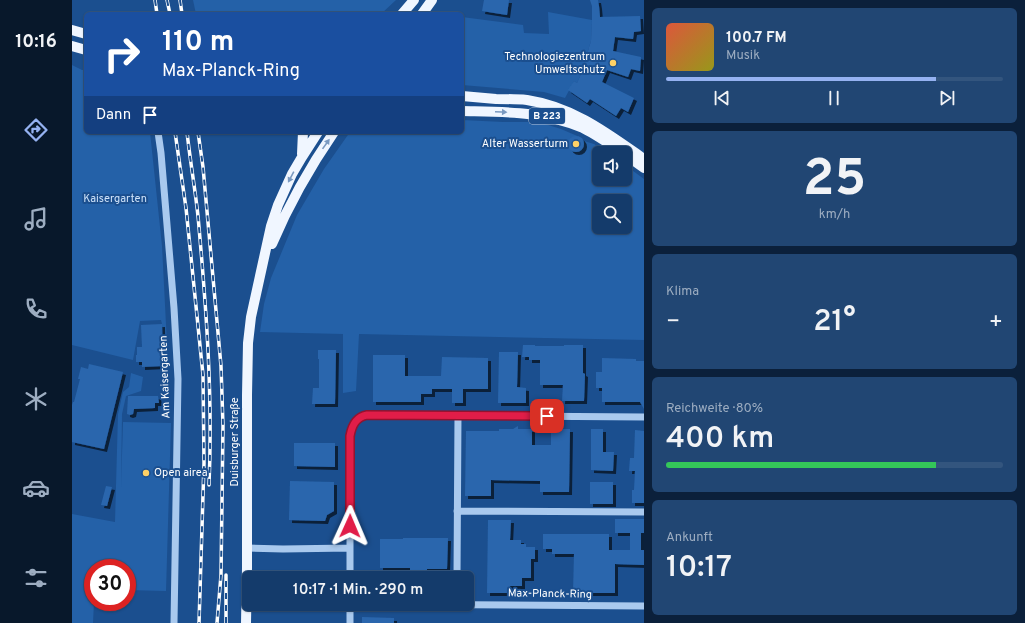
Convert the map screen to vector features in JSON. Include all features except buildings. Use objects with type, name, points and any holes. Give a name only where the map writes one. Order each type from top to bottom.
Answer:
[{"type":"main road","points":[[404,12],[414,0]]},
{"type":"main road","points":[[423,12],[432,0]]},
{"type":"main road","points":[[72,30],[84,33]]},
{"type":"main road","points":[[72,46],[84,49]]},
{"type":"main road","name":"B 223","points":[[464,96],[528,100],[563,110],[590,123],[644,159]]},
{"type":"main road","name":"B 223","points":[[464,111],[524,113],[547,116],[583,128],[612,146]]},
{"type":"main road","points":[[302,157],[303,134]]},
{"type":"main road","name":"Duisburger Straße","points":[[246,623],[248,343],[253,306],[271,226],[278,205],[288,182],[317,134]]},
{"type":"main road","name":"Duisburger Straße","points":[[264,262],[279,226],[303,181],[333,134]]},
{"type":"main road","name":"B 223","points":[[632,160],[644,168]]},
{"type":"street","name":"Am Kaisergarten","points":[[158,134],[162,161],[174,308],[178,379],[174,623]]},
{"type":"street","points":[[350,571],[350,436],[353,424],[360,417],[367,415],[458,415],[644,417]]},
{"type":"street","points":[[457,571],[458,415]]},
{"type":"street","points":[[457,511],[644,512]]},
{"type":"street","points":[[247,548],[350,548]]},
{"type":"street","name":"Max-Planck-Ring","points":[[474,604],[644,606]]},
{"type":"street","name":"Max-Planck-Ring","points":[[350,611],[350,623]]},
{"type":"green space","points":[[193,0],[396,0],[383,12],[196,12]]},
{"type":"green space","points":[[548,12],[592,20],[591,41],[581,74],[577,83],[574,81],[565,98],[544,92],[464,85],[464,17],[523,25],[524,33],[549,34]]},
{"type":"green space","name":"Kaisergarten","points":[[72,65],[84,70],[84,134],[150,134],[162,246],[168,364],[163,366],[161,320],[140,321],[133,360],[72,345]]},
{"type":"green space","points":[[464,120],[534,122],[561,129],[597,146],[592,146],[592,186],[632,186],[632,170],[644,179],[644,340],[359,334],[356,391],[343,393],[343,334],[260,332],[264,304],[271,278],[297,215],[324,169],[349,134],[464,134]]},
{"type":"green space","name":"Open airea","points":[[131,373],[143,377],[141,391],[126,396],[122,414],[121,488],[123,422],[171,423],[166,591],[136,590],[136,559],[84,559],[84,611],[94,611],[93,623],[72,623],[72,514],[115,522],[118,414],[123,392],[129,387]]},
{"type":"railway","points":[[155,0],[157,12]]},
{"type":"railway","points":[[167,0],[170,12]]},
{"type":"railway","points":[[180,0],[182,12]]},
{"type":"railway","points":[[175,134],[186,208],[203,375],[204,463],[199,623]]},
{"type":"railway","points":[[187,134],[198,216],[206,316],[210,418],[209,485]]},
{"type":"railway","points":[[198,134],[203,167],[221,366],[223,426],[221,575],[217,623]]},
{"type":"railway","points":[[226,575],[226,623]]},
{"type":"place","name":"Technologiezentrum Umweltschutz","points":[[613,63]]},
{"type":"place","name":"Alter Wasserturm","points":[[576,144]]},
{"type":"place","name":"Open airea","points":[[146,473]]},
{"type":"route","points":[[350,526],[350,436],[353,424],[360,417],[367,415],[547,416]]}]
